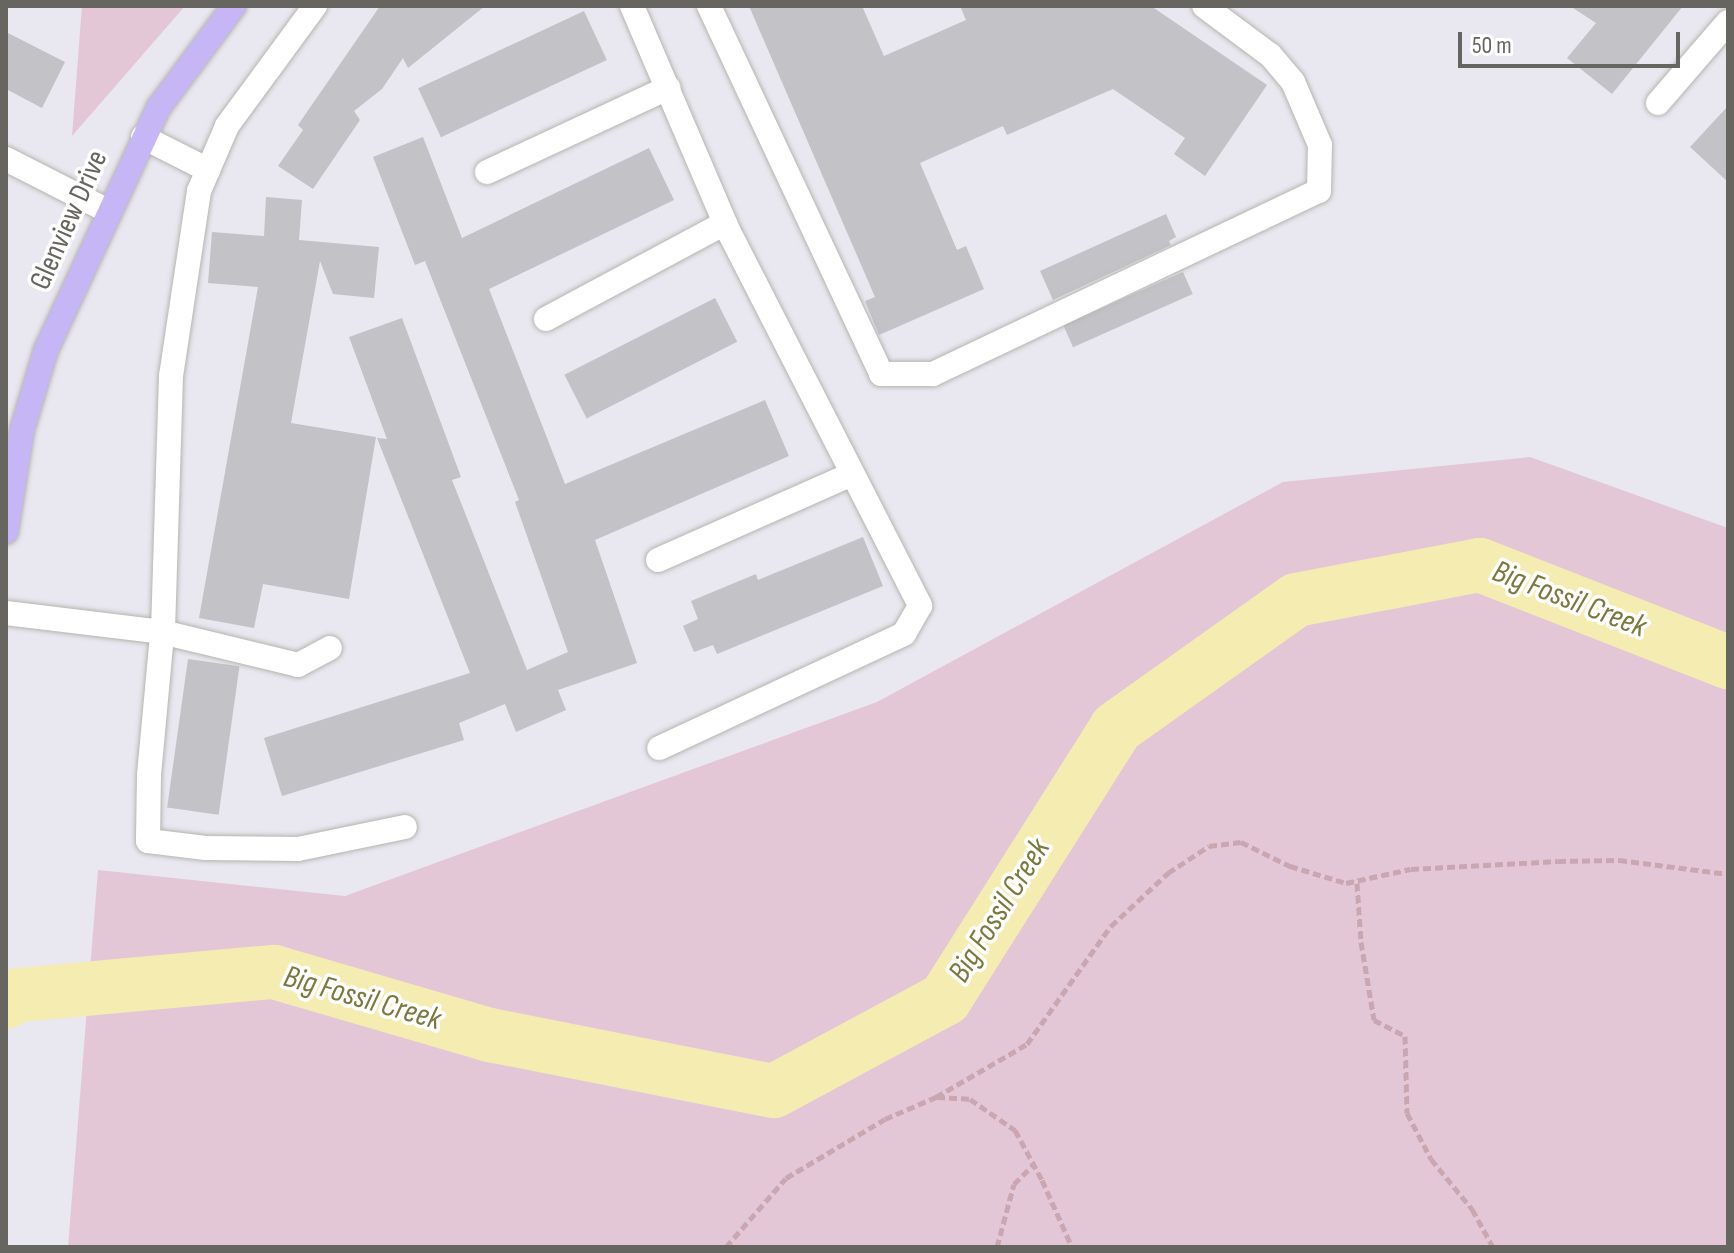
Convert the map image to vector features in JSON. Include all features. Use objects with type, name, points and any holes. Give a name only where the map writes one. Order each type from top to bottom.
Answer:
[{"type":"main road","name":"Glenview Drive","points":[[6,532],[22,430],[46,350],[159,107],[234,6]]},
{"type":"street","points":[[315,6],[227,126],[199,191],[171,376],[162,632],[149,775],[148,841],[206,848],[298,849],[405,827]]},
{"type":"street","points":[[632,6],[725,223],[920,606],[904,634],[659,748]]},
{"type":"street","points":[[709,6],[881,374],[933,374],[1319,191],[1320,145],[1293,82],[1270,55],[1204,6]]},
{"type":"street","points":[[1658,103],[1728,22]]},
{"type":"street","points":[[487,172],[668,88]]},
{"type":"street","points":[[143,137],[208,170]]},
{"type":"street","points":[[6,159],[108,211]]},
{"type":"street","points":[[546,319],[725,223]]},
{"type":"street","points":[[658,560],[852,474]]},
{"type":"street","points":[[6,613],[162,632],[298,665],[330,648]]},
{"type":"path","points":[[726,1247],[786,1178],[885,1119],[936,1097],[1027,1044],[1111,926],[1168,873],[1209,846],[1241,842],[1290,866],[1346,883],[1411,869],[1558,861],[1619,860],[1728,874]]},
{"type":"path","points":[[1357,883],[1361,942],[1374,1020],[1405,1036],[1407,1113],[1431,1159],[1472,1209],[1493,1247]]},
{"type":"path","points":[[936,1097],[970,1099],[1015,1130],[1072,1247]]},
{"type":"path","points":[[997,1247],[1014,1184],[1034,1164]]},
{"type":"shaded area","points":[[82,6],[185,6],[72,136]]},
{"type":"shaded area","points":[[1530,457],[1728,528],[1728,1247],[68,1247],[98,870],[345,896],[877,702],[1283,482]]},
{"type":"building","points":[[380,6],[485,6],[408,68],[403,58],[382,89],[354,111],[360,120],[313,189],[278,166],[303,130],[298,125]]},
{"type":"building","points":[[749,6],[862,6],[884,56],[966,20],[960,6],[1151,6],[1267,85],[1205,176],[1174,154],[1185,138],[1113,89],[1007,135],[1003,126],[920,163],[957,250],[966,246],[984,289],[879,335],[865,301],[875,297]]},
{"type":"building","points":[[1570,6],[1683,6],[1612,94],[1567,58],[1596,23]]},
{"type":"building","points":[[584,11],[607,60],[441,137],[418,88]]},
{"type":"building","points":[[6,32],[65,62],[42,108],[6,89]]},
{"type":"building","points":[[1728,106],[1728,182],[1690,147]]},
{"type":"building","points":[[423,137],[462,238],[649,148],[674,200],[489,289],[565,484],[765,400],[789,456],[595,540],[637,663],[558,690],[566,710],[516,732],[505,704],[459,723],[464,740],[282,796],[264,738],[470,673],[377,438],[387,439],[349,337],[402,318],[461,477],[452,480],[527,670],[568,652],[515,502],[519,500],[425,261],[415,265],[373,157]]},
{"type":"building","points":[[266,197],[302,200],[299,240],[379,247],[374,298],[333,294],[320,261],[291,423],[376,437],[349,599],[263,584],[254,628],[199,618],[258,287],[208,283],[212,232],[264,236]]},
{"type":"building","points":[[1166,214],[1176,237],[1169,241],[1171,245],[1053,300],[1040,271]]},
{"type":"building","points":[[1183,272],[1193,294],[1073,347],[1063,325]]},
{"type":"building","points":[[715,298],[737,342],[587,418],[564,375]]},
{"type":"building","points":[[863,537],[883,586],[717,654],[713,645],[694,652],[683,626],[698,619],[691,601],[756,574],[758,580]]},
{"type":"building","points":[[188,659],[239,666],[219,815],[167,808]]},
{"type":"waterway","name":"Big Fossil Creek","points":[[6,1002],[19,995],[274,972],[490,1035],[774,1091],[945,999],[1116,728],[1296,600],[1480,565],[1728,662]]}]
